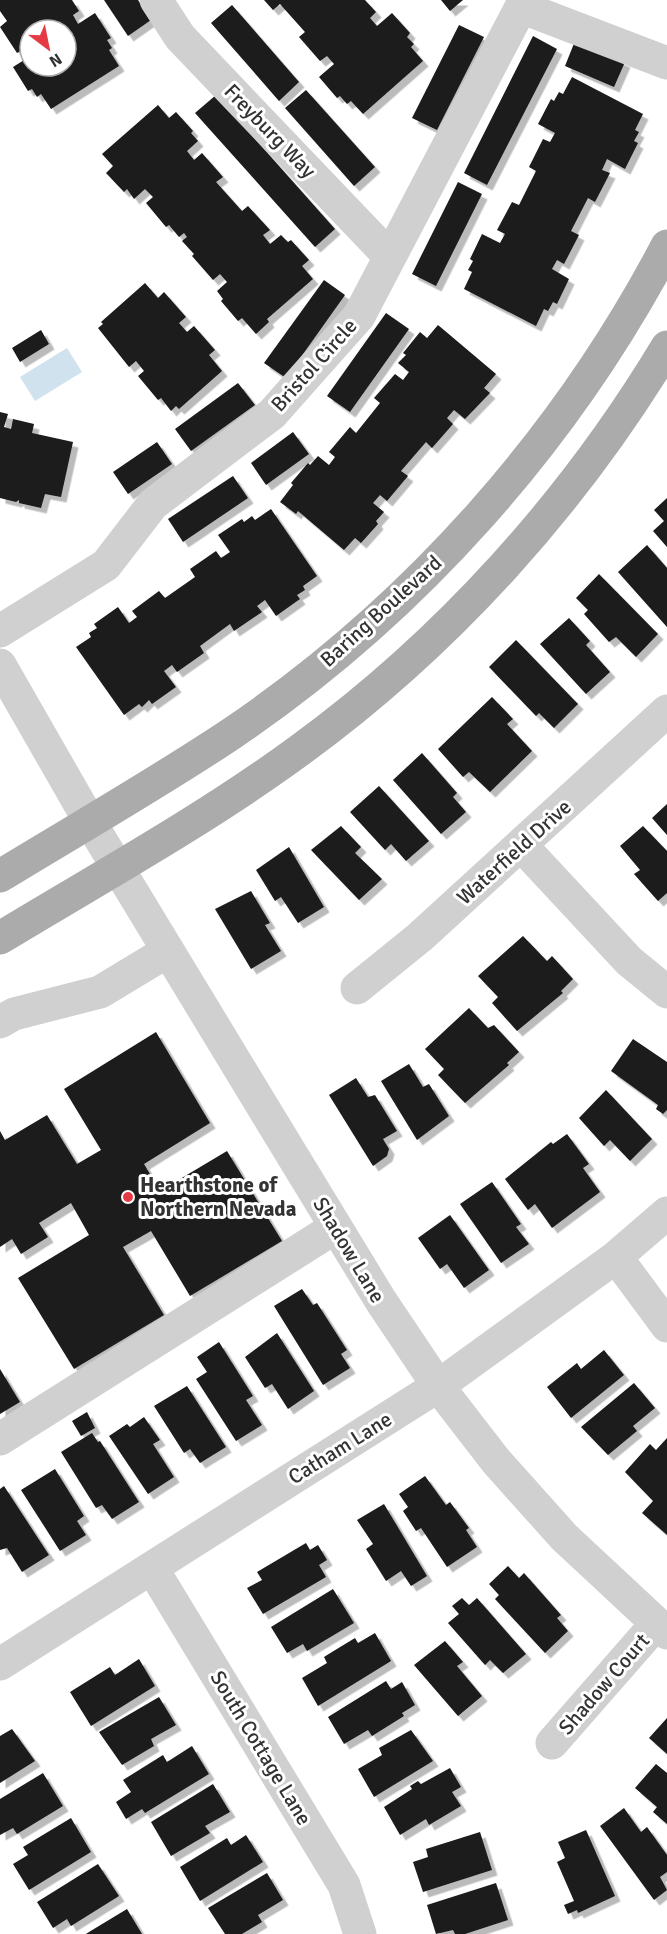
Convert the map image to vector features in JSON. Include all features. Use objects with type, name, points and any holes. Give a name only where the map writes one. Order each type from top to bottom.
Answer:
[{"type":"main road","name":"Baring Boulevard","points":[[0,876],[232,733],[301,682],[369,626],[443,555],[495,499],[611,344],[667,246]]},
{"type":"main road","points":[[0,939],[298,751],[346,715],[428,642],[517,551],[613,430],[667,347]]},
{"type":"street","name":"Freyburg Way","points":[[156,0],[180,37],[390,257]]},
{"type":"street","name":"Bristol Circle","points":[[0,631],[106,565],[153,504],[272,414],[358,316],[522,4],[667,63]]},
{"type":"street","points":[[0,665],[90,822]]},
{"type":"street","name":"Waterfield Drive","points":[[357,988],[420,937],[667,711]]},
{"type":"street","name":"Shadow Lane","points":[[90,822],[381,1301],[438,1386],[496,1461],[564,1537],[661,1629]]},
{"type":"street","points":[[521,845],[629,960],[667,992]]},
{"type":"street","points":[[0,1022],[14,1014],[100,992],[168,951]]},
{"type":"street","name":"Catham Lane","points":[[0,1664],[438,1386],[616,1257],[667,1213]]},
{"type":"street","points":[[0,1439],[336,1227]]},
{"type":"street","points":[[616,1257],[667,1326]]},
{"type":"street","name":"South Cottage Lane","points":[[152,1568],[344,1885],[360,1934]]},
{"type":"street","name":"Shadow Court","points":[[552,1743],[661,1629]]},
{"type":"water","points":[[67,348],[82,372],[35,401],[20,377]]},
{"type":"building","points":[[0,0],[72,0],[79,11],[73,15],[75,18],[18,18],[17,53],[0,27],[7,21],[0,11]]},
{"type":"building","points":[[104,0],[138,0],[151,20],[128,36]]},
{"type":"building","points":[[264,0],[365,0],[376,12],[370,18],[377,26],[392,13],[410,33],[407,37],[414,44],[411,47],[423,61],[363,114],[351,101],[347,104],[340,96],[337,98],[319,77],[334,64],[327,56],[320,61],[299,37],[305,32],[280,4],[273,10]]},
{"type":"building","points":[[441,0],[463,0],[450,11]]},
{"type":"building","points":[[232,5],[299,82],[279,101],[211,23]]},
{"type":"building","points":[[95,13],[111,38],[107,40],[112,48],[109,50],[119,66],[51,109],[41,94],[37,97],[32,89],[28,91],[20,78],[78,78],[78,24]]},
{"type":"building","points":[[459,25],[484,37],[437,130],[412,118]]},
{"type":"building","points":[[533,36],[557,49],[487,185],[464,173]]},
{"type":"building","points":[[575,41],[625,62],[614,87],[565,66]]},
{"type":"building","points":[[18,64],[18,75],[13,67]]},
{"type":"building","points":[[572,77],[643,114],[635,130],[639,132],[634,141],[638,143],[625,169],[607,159],[602,170],[610,173],[595,202],[588,198],[571,231],[579,235],[564,264],[557,260],[552,269],[569,279],[557,304],[553,302],[548,311],[544,309],[536,326],[464,289],[472,272],[468,270],[473,261],[470,259],[482,234],[500,243],[505,234],[497,230],[512,202],[519,205],[536,171],[529,167],[543,139],[550,142],[555,133],[538,124],[551,99],[554,101],[559,92],[563,94]]},
{"type":"building","points":[[306,90],[375,167],[354,186],[285,108]]},
{"type":"building","points":[[216,95],[335,229],[315,247],[195,113]]},
{"type":"building","points":[[158,105],[169,118],[176,112],[193,131],[191,133],[198,141],[187,151],[194,160],[202,153],[223,177],[216,182],[242,211],[248,206],[270,230],[263,235],[270,244],[281,235],[288,242],[291,240],[309,260],[302,266],[313,279],[267,319],[269,322],[256,334],[242,318],[238,321],[221,301],[223,299],[217,291],[227,282],[220,274],[213,280],[182,241],[187,237],[184,233],[179,237],[169,225],[166,227],[146,203],[153,197],[145,189],[134,199],[127,189],[124,192],[106,173],[113,166],[102,154]]},
{"type":"building","points":[[458,182],[482,194],[436,286],[412,274]]},
{"type":"building","points":[[324,280],[345,295],[286,378],[264,363]]},
{"type":"building","points":[[145,283],[158,298],[164,292],[186,317],[179,323],[187,332],[194,326],[215,350],[209,355],[222,371],[179,409],[176,406],[171,411],[161,398],[158,400],[138,376],[144,371],[136,361],[129,367],[98,328],[103,324],[101,322]]},
{"type":"building","points":[[386,313],[409,329],[350,412],[327,396]]},
{"type":"building","points":[[438,325],[496,374],[484,388],[490,393],[465,419],[454,410],[447,418],[453,424],[432,448],[426,442],[401,471],[408,476],[387,501],[380,495],[373,503],[384,512],[376,521],[378,524],[361,543],[355,538],[344,550],[298,511],[296,514],[280,502],[293,485],[291,483],[308,463],[310,465],[318,456],[329,465],[335,457],[329,452],[350,427],[356,433],[380,403],[374,398],[395,374],[403,380],[409,372],[398,363],[406,355],[403,353],[420,332],[427,338]]},
{"type":"building","points":[[41,330],[49,344],[20,362],[12,348]]},
{"type":"building","points":[[238,383],[255,405],[191,451],[175,429]]},
{"type":"building","points":[[0,412],[8,414],[4,427],[11,429],[13,419],[34,424],[32,433],[73,442],[61,497],[45,494],[41,508],[19,503],[19,500],[16,502],[0,498]]},
{"type":"building","points":[[293,432],[309,454],[266,485],[251,463]]},
{"type":"building","points":[[157,442],[172,464],[128,494],[113,472]]},
{"type":"building","points":[[233,476],[248,498],[183,542],[168,519]]},
{"type":"building","points":[[667,498],[667,547],[653,531],[664,521],[654,510]]},
{"type":"building","points":[[271,509],[317,576],[303,586],[305,590],[297,595],[300,599],[276,616],[265,600],[257,606],[262,612],[234,631],[230,624],[200,646],[204,653],[177,672],[172,665],[164,671],[176,687],[152,704],[149,700],[142,707],[139,704],[124,715],[76,647],[91,637],[89,633],[97,628],[94,624],[118,607],[129,623],[137,617],[132,611],[159,591],[165,598],[195,577],[190,569],[216,551],[221,558],[230,552],[218,535],[242,519],[244,522],[252,516],[255,520]]},
{"type":"building","points":[[647,545],[667,568],[667,627],[618,572]]},
{"type":"building","points":[[599,574],[658,634],[636,657],[616,637],[609,642],[584,614],[588,610],[576,598]]},
{"type":"building","points":[[569,618],[590,641],[586,645],[610,672],[586,694],[540,644]]},
{"type":"building","points":[[516,640],[578,704],[554,728],[539,713],[536,716],[489,667]]},
{"type":"building","points":[[492,697],[513,719],[507,724],[532,751],[490,792],[469,772],[463,777],[438,749]]},
{"type":"building","points":[[422,753],[457,793],[453,797],[466,812],[441,834],[393,780]]},
{"type":"building","points":[[379,786],[429,841],[406,861],[391,844],[385,850],[350,812]]},
{"type":"building","points":[[667,804],[667,835],[652,818]]},
{"type":"building","points":[[341,826],[361,847],[355,853],[382,879],[359,900],[311,850]]},
{"type":"building","points":[[643,826],[667,851],[667,893],[658,901],[634,874],[640,870],[620,846]]},
{"type":"building","points":[[289,847],[324,907],[298,923],[281,897],[275,901],[256,870]]},
{"type":"building","points":[[251,891],[270,923],[265,925],[281,951],[251,969],[215,909]]},
{"type":"building","points":[[523,936],[547,961],[552,956],[573,979],[561,991],[563,993],[517,1031],[492,1003],[498,997],[478,976]]},
{"type":"building","points":[[469,1008],[488,1028],[494,1025],[519,1052],[507,1063],[509,1065],[465,1103],[438,1075],[444,1069],[425,1049]]},
{"type":"building","name":"Hearthstone of Northern Nevada","points":[[156,1032],[210,1123],[144,1164],[160,1191],[227,1151],[282,1241],[190,1296],[151,1231],[123,1247],[164,1315],[74,1369],[18,1278],[89,1235],[71,1203],[39,1223],[48,1237],[21,1254],[12,1239],[0,1247],[0,1131],[5,1140],[47,1115],[77,1164],[101,1150],[64,1089]]},
{"type":"building","points":[[633,1039],[667,1062],[667,1110],[663,1114],[656,1109],[658,1105],[611,1071]]},
{"type":"building","points":[[409,1064],[423,1087],[429,1084],[449,1116],[417,1140],[381,1081]]},
{"type":"building","points":[[356,1078],[368,1097],[375,1095],[397,1131],[383,1139],[389,1149],[387,1156],[373,1166],[329,1095]]},
{"type":"building","points":[[606,1090],[652,1139],[630,1161],[610,1140],[604,1146],[579,1118]]},
{"type":"building","points":[[567,1134],[589,1164],[583,1168],[600,1192],[552,1228],[535,1204],[528,1210],[505,1179],[551,1142],[553,1144]]},
{"type":"building","points":[[492,1182],[521,1224],[516,1227],[529,1244],[501,1263],[460,1204]]},
{"type":"building","points":[[450,1215],[489,1270],[464,1288],[447,1264],[440,1269],[418,1238]]},
{"type":"building","points":[[302,1289],[313,1305],[317,1303],[347,1350],[341,1354],[350,1368],[323,1385],[274,1306]]},
{"type":"building","points":[[277,1333],[314,1391],[288,1409],[272,1384],[265,1388],[245,1357]]},
{"type":"building","points":[[219,1342],[253,1396],[246,1400],[262,1425],[236,1441],[196,1379],[207,1372],[197,1357]]},
{"type":"building","points":[[604,1350],[624,1375],[571,1418],[547,1387],[577,1363],[581,1369]]},
{"type":"building","points":[[0,1369],[20,1402],[0,1414]]},
{"type":"building","points":[[634,1383],[655,1408],[633,1426],[637,1431],[608,1455],[581,1427]]},
{"type":"building","points":[[187,1386],[226,1447],[200,1463],[190,1449],[184,1453],[154,1406]]},
{"type":"building","points":[[87,1412],[95,1428],[81,1436],[72,1421]]},
{"type":"building","points":[[144,1417],[160,1440],[153,1444],[174,1477],[148,1494],[109,1436],[127,1424],[130,1427]]},
{"type":"building","points":[[92,1433],[98,1442],[100,1441],[139,1502],[112,1519],[102,1505],[96,1508],[61,1452]]},
{"type":"building","points":[[667,1438],[667,1535],[642,1513],[653,1501],[625,1472],[650,1444],[656,1450]]},
{"type":"building","points":[[55,1469],[84,1516],[77,1521],[86,1535],[60,1551],[21,1490]]},
{"type":"building","points":[[425,1476],[446,1505],[450,1502],[469,1528],[466,1530],[477,1547],[447,1567],[421,1528],[416,1531],[403,1511],[408,1507],[399,1494]]},
{"type":"building","points":[[4,1486],[49,1555],[22,1572],[7,1548],[0,1550],[0,1489]]},
{"type":"building","points":[[384,1504],[427,1576],[411,1586],[401,1571],[386,1581],[366,1549],[373,1544],[357,1520]]},
{"type":"building","points":[[306,1543],[310,1550],[318,1545],[327,1560],[319,1565],[326,1577],[263,1614],[247,1588],[262,1580],[257,1572]]},
{"type":"building","points":[[508,1566],[519,1578],[524,1573],[561,1615],[557,1618],[568,1631],[545,1653],[495,1599],[499,1595],[489,1584]]},
{"type":"building","points":[[333,1589],[354,1623],[307,1651],[303,1644],[287,1653],[271,1627]]},
{"type":"building","points":[[462,1598],[469,1605],[477,1598],[526,1654],[503,1673],[490,1660],[485,1665],[448,1623],[459,1614],[452,1606]]},
{"type":"building","points":[[375,1633],[391,1661],[318,1706],[302,1678],[327,1663],[324,1657],[332,1652],[355,1638],[358,1643]]},
{"type":"building","points":[[445,1641],[463,1662],[457,1666],[482,1696],[458,1716],[414,1665]]},
{"type":"building","points":[[139,1659],[155,1686],[91,1726],[70,1692],[110,1667],[115,1675]]},
{"type":"building","points":[[386,1681],[391,1689],[402,1682],[415,1705],[402,1713],[404,1716],[372,1736],[368,1730],[344,1744],[328,1717]]},
{"type":"building","points":[[159,1697],[176,1725],[151,1739],[154,1746],[122,1765],[99,1732]]},
{"type":"building","points":[[667,1718],[667,1754],[649,1738]]},
{"type":"building","points":[[12,1729],[35,1761],[0,1783],[0,1736]]},
{"type":"building","points":[[411,1730],[433,1761],[374,1797],[358,1769],[382,1755],[379,1748]]},
{"type":"building","points":[[192,1746],[209,1774],[145,1813],[142,1809],[126,1819],[116,1802],[131,1792],[123,1780],[163,1755],[167,1762]]},
{"type":"building","points":[[656,1764],[667,1773],[667,1824],[653,1812],[657,1807],[635,1788]]},
{"type":"building","points":[[450,1768],[461,1787],[452,1792],[461,1806],[429,1825],[426,1819],[400,1835],[384,1807],[412,1789],[410,1786],[418,1781],[421,1784]]},
{"type":"building","points":[[43,1773],[63,1806],[17,1834],[13,1828],[0,1835],[0,1799]]},
{"type":"building","points":[[213,1784],[230,1812],[205,1826],[210,1833],[171,1856],[151,1822]]},
{"type":"building","points":[[624,1808],[641,1832],[647,1827],[667,1855],[667,1872],[660,1877],[667,1890],[654,1900],[600,1826]]},
{"type":"building","points":[[71,1818],[91,1852],[29,1890],[13,1864],[28,1855],[23,1847]]},
{"type":"building","points":[[586,1830],[615,1896],[578,1913],[577,1910],[568,1914],[564,1905],[574,1901],[557,1862],[565,1858],[558,1842]]},
{"type":"building","points":[[480,1832],[492,1870],[423,1892],[413,1862],[428,1857],[426,1849]]},
{"type":"building","points":[[246,1835],[263,1862],[200,1901],[180,1867],[227,1838],[231,1845]]},
{"type":"building","points":[[98,1864],[119,1896],[71,1926],[67,1919],[53,1928],[37,1902]]},
{"type":"building","points":[[267,1873],[283,1900],[258,1915],[262,1922],[242,1934],[225,1934],[208,1908]]},
{"type":"building","points":[[496,1883],[508,1920],[465,1934],[455,1934],[453,1930],[436,1934],[427,1905]]},
{"type":"building","points":[[127,1909],[142,1934],[86,1934],[89,1932]]},
{"type":"place","name":"Hearthstone of Northern Nevada","points":[[128,1197]]}]
